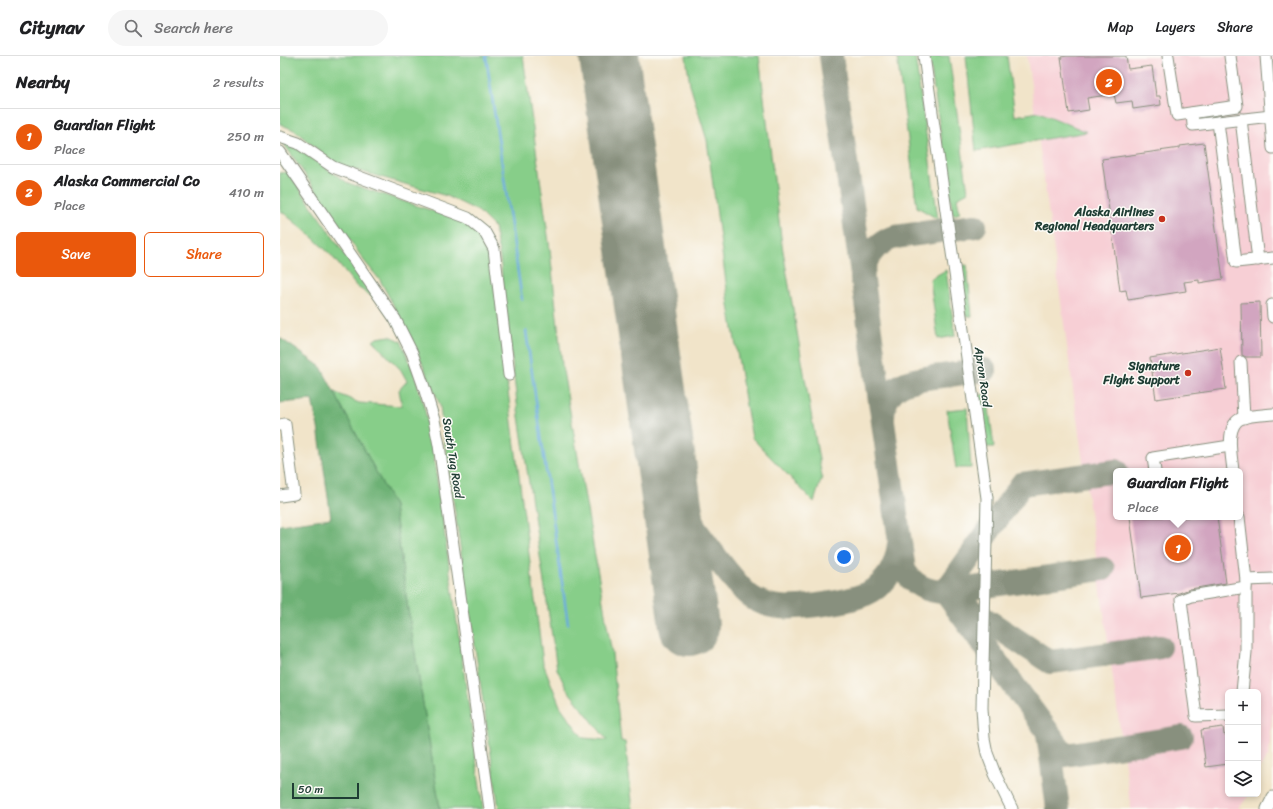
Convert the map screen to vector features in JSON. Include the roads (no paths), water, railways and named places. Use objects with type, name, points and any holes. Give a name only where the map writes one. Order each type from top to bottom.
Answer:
[{"type":"street","name":"Apron Road","points":[[924,56],[987,498],[982,703],[983,734],[987,753],[995,774],[1012,809]]},
{"type":"street","points":[[1168,56],[1176,115],[1237,106],[1230,56]]},
{"type":"street","points":[[1266,56],[1273,148]]},
{"type":"street","points":[[1192,113],[1193,125],[1271,116]]},
{"type":"street","points":[[1241,119],[1258,260]]},
{"type":"street","points":[[1218,122],[1236,262],[1273,258]]},
{"type":"street","points":[[280,137],[298,143],[333,167],[468,218],[484,231],[494,249],[509,375]]},
{"type":"street","name":"South Tug Road","points":[[280,152],[395,319],[412,353],[429,402],[439,445],[490,809]]},
{"type":"street","points":[[1272,305],[1273,317]]},
{"type":"street","points":[[1240,362],[1244,418]]},
{"type":"street","points":[[1233,468],[1230,436],[1237,422],[1244,418],[1273,414]]},
{"type":"street","points":[[280,424],[285,424],[294,494],[280,496]]},
{"type":"street","points":[[1155,468],[1153,458],[1230,446]]},
{"type":"street","points":[[1239,520],[1246,584],[1246,652],[1242,689]]},
{"type":"street","points":[[1225,715],[1196,716],[1181,600],[1191,596],[1273,578]]},
{"type":"street","points":[[1267,809],[1273,797]]},
{"type":"waterway","points":[[486,56],[522,300]]},
{"type":"waterway","points":[[526,331],[568,624]]},
{"type":"place","name":"Alaska Commercial Co","points":[[1109,82]]},
{"type":"place","name":"Alaska Airlines Regional Headquarters","points":[[1162,219]]},
{"type":"place","name":"Signature Flight Support","points":[[1188,373]]},
{"type":"place","name":"Guardian Flight","points":[[1178,548]]}]
